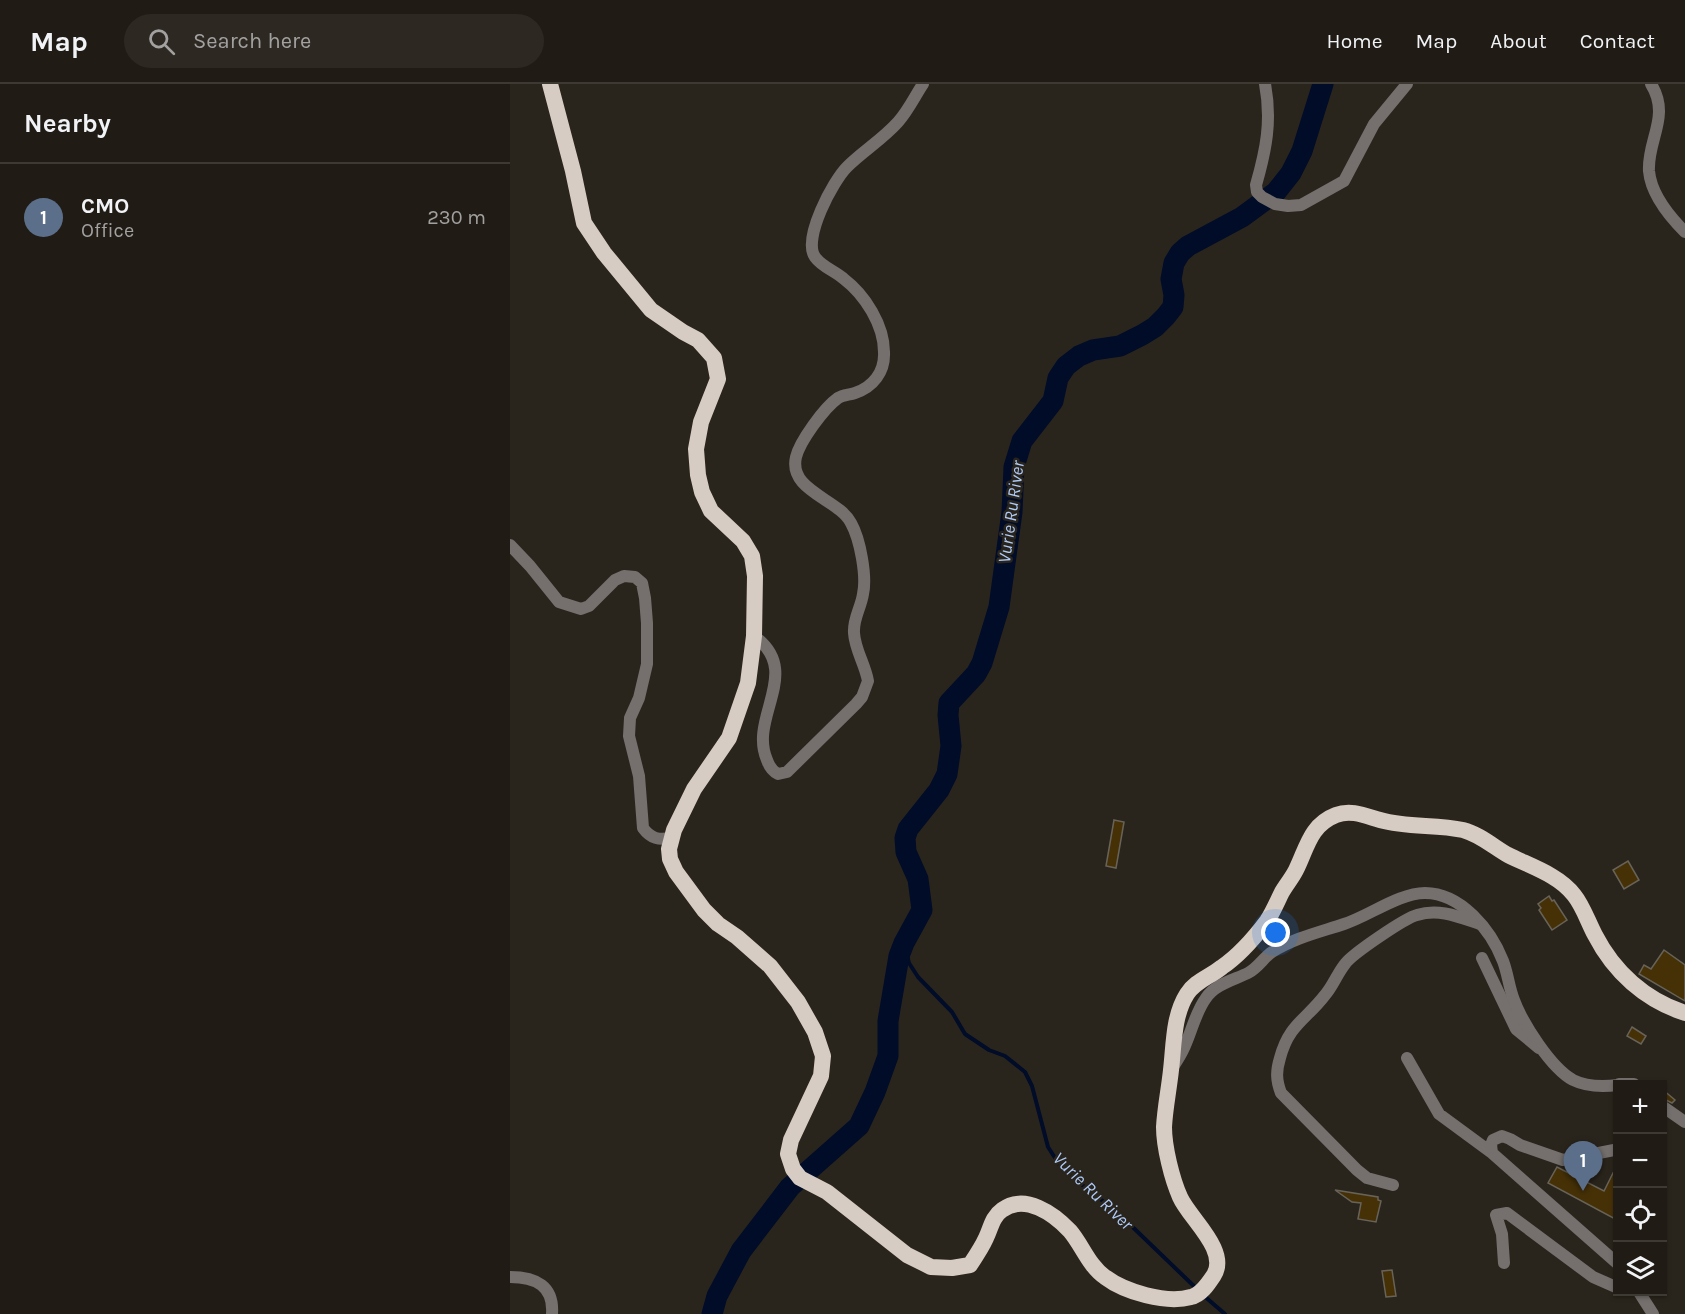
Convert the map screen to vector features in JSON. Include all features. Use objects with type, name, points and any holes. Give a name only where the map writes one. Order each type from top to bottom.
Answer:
[{"type":"highway","points":[[550,84],[584,223],[604,254],[651,310],[698,340],[714,358],[718,379],[701,422],[696,449],[698,475],[702,492],[711,510],[743,541],[752,556],[755,576],[754,636],[748,683],[729,738],[694,789],[671,838],[670,859],[704,910],[770,966],[798,1002],[815,1032],[823,1056],[820,1076],[791,1140],[788,1154],[793,1169],[800,1178],[827,1192],[907,1256],[931,1267],[952,1268],[970,1265],[988,1234],[993,1220],[1001,1211],[1010,1206],[1023,1204],[1035,1206],[1051,1215],[1069,1230],[1091,1263],[1105,1277],[1151,1297],[1192,1297],[1200,1292],[1217,1270],[1216,1252],[1203,1228],[1181,1199],[1164,1129],[1173,1040],[1180,1009],[1187,993],[1201,980],[1223,967],[1268,920],[1314,832],[1324,821],[1339,813],[1357,813],[1410,826],[1465,831],[1552,876],[1574,894],[1597,940],[1616,969],[1636,987],[1685,1013]]},
{"type":"street","points":[[754,636],[764,643],[774,658],[775,682],[761,743],[771,769],[777,774],[782,774],[787,772],[856,704],[862,697],[868,681],[856,646],[854,631],[864,586],[859,545],[855,532],[845,514],[803,483],[795,463],[797,454],[818,419],[832,403],[840,396],[861,391],[877,379],[882,369],[885,353],[882,336],[866,302],[846,280],[817,259],[810,246],[811,237],[818,217],[846,168],[894,126],[923,84]]},
{"type":"street","points":[[1265,84],[1269,104],[1269,126],[1256,185],[1257,192],[1275,204],[1288,206],[1301,205],[1344,181],[1374,124],[1407,84]]},
{"type":"street","points":[[1651,84],[1659,106],[1659,121],[1649,172],[1659,198],[1685,232]]},
{"type":"street","points":[[510,545],[559,602],[581,609],[589,606],[615,580],[624,576],[636,577],[642,583],[647,623],[647,664],[639,698],[630,718],[628,736],[639,776],[644,828],[648,835],[656,839],[671,838]]},
{"type":"street","points":[[1171,1070],[1184,1048],[1196,1015],[1207,996],[1217,987],[1251,971],[1271,952],[1294,941],[1317,931],[1354,920],[1406,897],[1422,893],[1444,896],[1465,909],[1488,933],[1502,958],[1513,999],[1521,1016],[1549,1057]]},
{"type":"street","points":[[1393,1185],[1367,1178],[1357,1170],[1281,1093],[1276,1072],[1284,1042],[1293,1028],[1326,995],[1346,963],[1370,943],[1414,915],[1439,912],[1480,924]]},
{"type":"street","points":[[1482,958],[1516,1029],[1573,1080],[1592,1086],[1613,1085]]},
{"type":"street","points":[[1407,1058],[1439,1114],[1492,1153],[1613,1260]]},
{"type":"street","points":[[1667,1109],[1685,1122]]},
{"type":"street","points":[[1492,1153],[1493,1140],[1502,1136],[1563,1160],[1613,1150]]},
{"type":"street","points":[[1504,1263],[1502,1234],[1496,1215],[1500,1213],[1507,1213],[1593,1277],[1613,1286]]},
{"type":"street","points":[[510,1277],[534,1281],[547,1289],[553,1300],[552,1314]]},
{"type":"street","points":[[1642,1296],[1653,1314]]},
{"type":"building","points":[[1114,820],[1124,822],[1116,868],[1106,866]]},
{"type":"building","points":[[1628,861],[1639,880],[1624,889],[1613,870]]},
{"type":"building","points":[[1549,896],[1567,920],[1552,930],[1539,910],[1541,908],[1538,904]]},
{"type":"building","points":[[1664,950],[1685,965],[1685,1001],[1639,974],[1644,965],[1651,969]]},
{"type":"building","points":[[1632,1027],[1646,1036],[1641,1044],[1627,1036]]},
{"type":"building","points":[[1667,1093],[1675,1100],[1672,1103],[1667,1100]]},
{"type":"building","points":[[1557,1167],[1604,1191],[1613,1173],[1613,1218],[1548,1183]]},
{"type":"building","points":[[1335,1190],[1378,1197],[1381,1201],[1376,1222],[1358,1219],[1361,1203],[1352,1202]]},
{"type":"building","points":[[1392,1270],[1396,1296],[1386,1297],[1382,1271]]},
{"type":"waterway","name":"Vurie Ru River","points":[[712,1314],[717,1296],[741,1251],[790,1187],[859,1126],[888,1056],[888,1021],[899,956],[922,910],[918,879],[906,852],[905,838],[908,829],[939,790],[947,774],[951,746],[949,703],[976,674],[982,663],[999,607],[1012,512],[1014,467],[1022,441],[1053,401],[1058,378],[1066,366],[1079,356],[1093,350],[1120,346],[1155,327],[1166,316],[1173,307],[1174,295],[1171,279],[1174,263],[1180,253],[1188,246],[1242,217],[1276,192],[1291,173],[1302,151],[1323,84]]},
{"type":"waterway","name":"Vurie Ru River","points":[[904,943],[909,963],[918,977],[952,1012],[965,1034],[989,1050],[1005,1056],[1025,1072],[1032,1086],[1048,1147],[1059,1164],[1117,1212],[1198,1290]]},
{"type":"waterway","name":"Vurie Ru River","points":[[1203,1295],[1225,1314]]},
{"type":"place","name":"CMO","points":[[1583,1191]]}]
